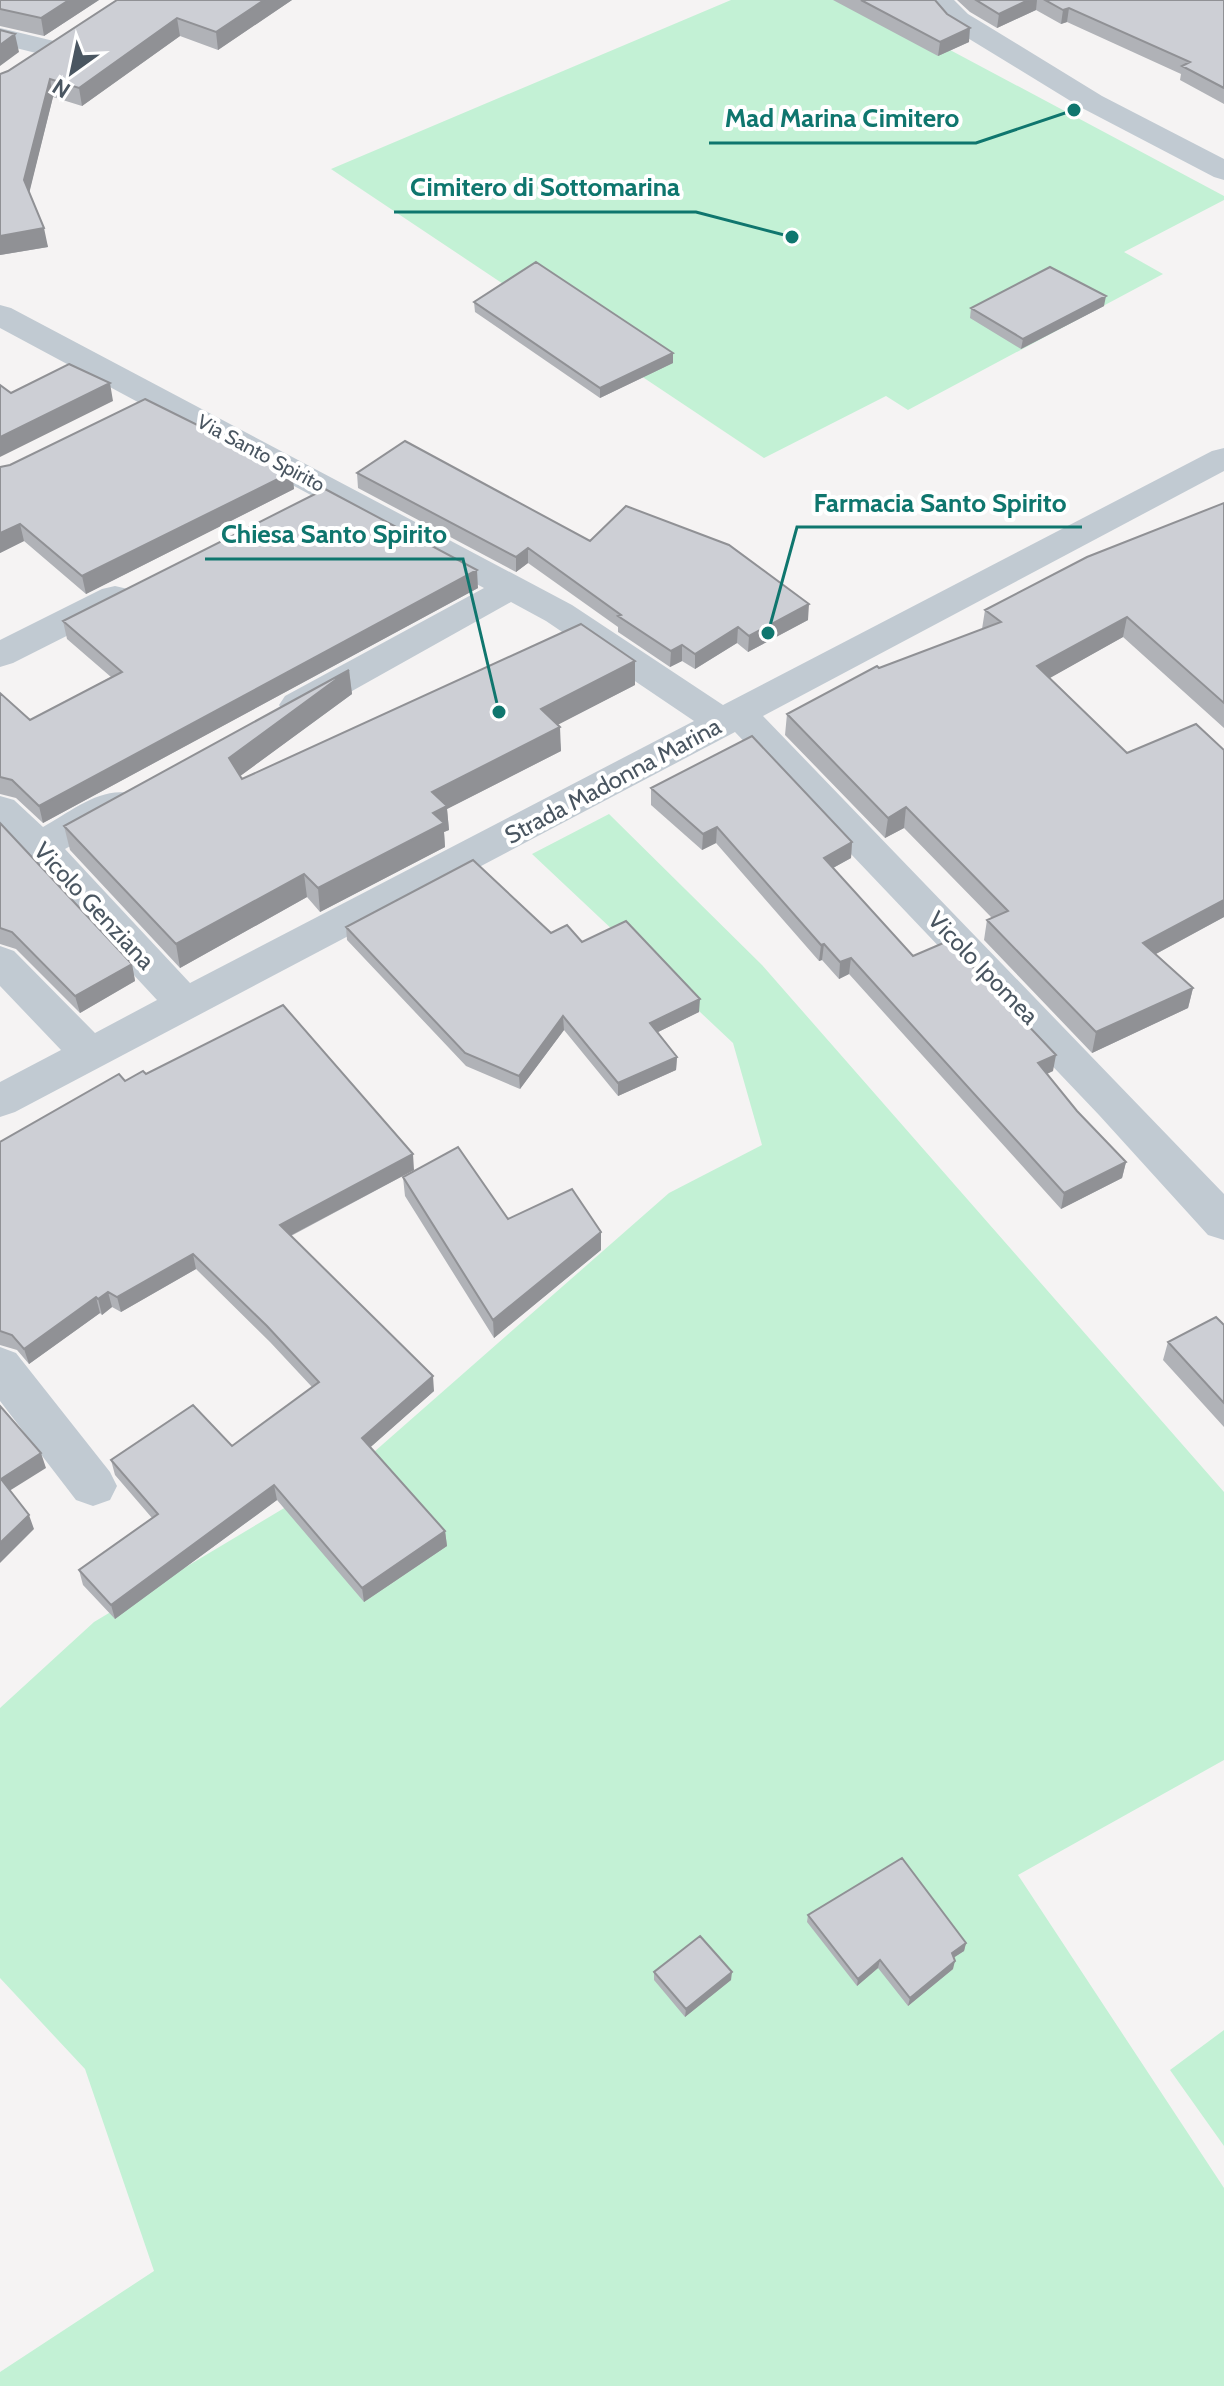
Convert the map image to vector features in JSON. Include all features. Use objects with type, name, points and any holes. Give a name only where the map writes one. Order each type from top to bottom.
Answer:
[{"type":"street","points":[[939,0],[958,20],[1078,94],[1224,171]]},
{"type":"street","points":[[24,64],[72,32]]},
{"type":"street","points":[[0,36],[48,48]]},
{"type":"street","name":"Via Santo Spirito","points":[[2,318],[512,587],[731,719]]},
{"type":"street","points":[[112,417],[155,396]]},
{"type":"street","name":"Strada Madonna Marina","points":[[0,1101],[1224,458]]},
{"type":"street","points":[[285,510],[328,489]]},
{"type":"street","points":[[0,655],[142,583]]},
{"type":"street","points":[[262,724],[512,587]]},
{"type":"street","name":"Vicolo Ipomea","points":[[731,719],[1114,1104],[1224,1223]]},
{"type":"street","points":[[39,846],[151,785]]},
{"type":"street","name":"Vicolo Genziana","points":[[0,809],[39,846],[186,1005]]},
{"type":"street","points":[[0,961],[90,1054]]},
{"type":"street","points":[[0,1366],[93,1486]]},
{"type":"green space","points":[[731,0],[897,0],[877,11],[1224,196],[1224,200],[1124,252],[1163,274],[908,410],[886,396],[764,458],[331,169]]},
{"type":"green space","points":[[609,814],[762,965],[1224,1492],[1224,1760],[1018,1875],[1224,2188],[1224,2386],[0,2386],[0,2372],[154,2271],[85,2069],[0,1978],[0,1708],[94,1622],[366,1459],[669,1193],[762,1145],[733,1043],[532,854]]},
{"type":"green space","points":[[1224,2030],[1224,2146],[1170,2070]]},
{"type":"building","points":[[0,0],[69,0],[41,18],[0,9]]},
{"type":"building","points":[[117,0],[264,0],[216,32],[177,18],[79,88],[50,79],[24,180],[44,228],[0,236],[0,74]]},
{"type":"building","points":[[861,0],[935,0],[947,14],[970,28],[940,42]]},
{"type":"building","points":[[976,0],[1028,0],[999,14]]},
{"type":"building","points":[[1045,0],[1224,0],[1224,88],[1182,66],[1190,62]]},
{"type":"building","points":[[0,30],[15,34],[0,45]]},
{"type":"building","points":[[536,262],[673,353],[600,388],[474,302]]},
{"type":"building","points":[[1050,267],[1106,296],[1023,339],[971,308]]},
{"type":"building","points":[[69,364],[110,383],[0,437],[0,385],[11,393]]},
{"type":"building","points":[[145,399],[292,472],[82,576],[20,524],[0,533],[0,467],[10,465]]},
{"type":"building","points":[[405,441],[590,541],[626,506],[729,545],[809,604],[749,636],[738,627],[695,654],[682,645],[671,651],[618,616],[621,615],[528,548],[516,557],[357,473]]},
{"type":"building","points":[[325,489],[477,570],[39,806],[12,780],[0,777],[0,693],[30,720],[122,672],[63,621]]},
{"type":"building","points":[[1224,503],[1224,703],[1127,617],[1037,666],[1127,753],[1196,724],[1224,750],[1224,900],[1143,943],[1193,988],[1096,1032],[987,920],[1008,911],[906,807],[888,818],[787,714],[877,666],[879,668],[1001,622],[985,610],[1087,557]]},
{"type":"building","points":[[581,624],[635,661],[541,709],[560,727],[432,792],[447,806],[433,813],[444,823],[318,888],[304,874],[176,944],[64,826],[349,670],[229,758],[242,779]]},
{"type":"building","points":[[752,736],[852,842],[824,858],[913,956],[948,941],[1056,1055],[1038,1063],[1077,1111],[1126,1162],[1064,1193],[851,958],[840,962],[824,944],[821,945],[717,827],[703,834],[651,788]]},
{"type":"building","points":[[0,823],[132,964],[75,996],[12,932],[0,928]]},
{"type":"building","points":[[473,860],[551,933],[567,925],[582,942],[626,921],[700,999],[650,1023],[677,1057],[618,1083],[563,1016],[519,1076],[465,1053],[346,927]]},
{"type":"building","points":[[283,1005],[413,1154],[280,1225],[433,1376],[362,1438],[445,1531],[362,1588],[274,1485],[111,1605],[79,1570],[158,1514],[111,1460],[193,1405],[232,1446],[319,1382],[193,1254],[117,1297],[108,1292],[98,1299],[96,1297],[24,1349],[12,1335],[0,1331],[0,1142],[119,1074],[125,1081],[143,1071],[146,1074]]},
{"type":"building","points":[[458,1147],[508,1219],[572,1189],[601,1232],[493,1320],[403,1177]]},
{"type":"building","points":[[1216,1317],[1224,1325],[1224,1403],[1168,1342]]},
{"type":"building","points":[[0,1406],[41,1453],[1,1479],[29,1515],[0,1543]]},
{"type":"building","points":[[902,1858],[966,1943],[952,1953],[955,1961],[910,1998],[880,1960],[858,1979],[808,1915]]},
{"type":"building","points":[[700,1936],[732,1972],[686,2009],[654,1972]]},
{"type":"place","name":"Mad Marina Cimitero","points":[[1074,110]]},
{"type":"place","name":"Cimitero di Sottomarina","points":[[792,237]]},
{"type":"place","name":"Farmacia Santo Spirito","points":[[768,633]]},
{"type":"place","name":"Chiesa Santo Spirito","points":[[499,712]]}]
